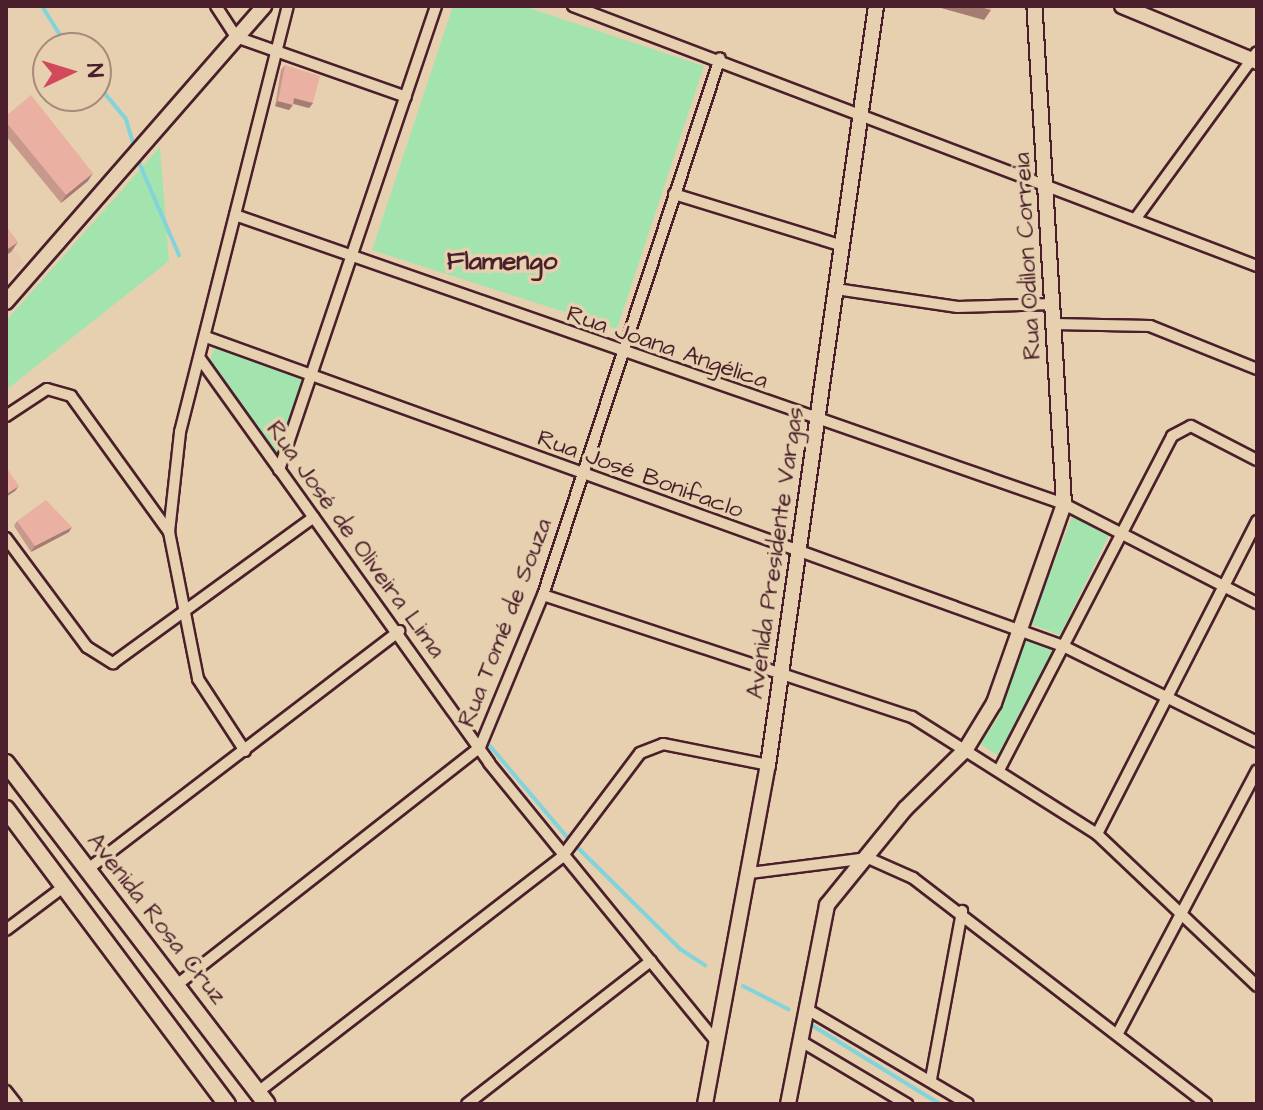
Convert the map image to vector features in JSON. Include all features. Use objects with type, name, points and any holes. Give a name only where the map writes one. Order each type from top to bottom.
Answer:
[{"type":"main road","points":[[6,302],[142,142],[264,6]]},
{"type":"main road","name":"Avenida Presidente Vargas","points":[[705,1104],[768,765],[876,6]]},
{"type":"main road","name":"Rua Odilon Correia","points":[[1034,6],[1064,504]]},
{"type":"main road","points":[[1122,6],[1255,58]]},
{"type":"main road","points":[[788,1104],[827,905],[966,749],[1022,630],[1064,504]]},
{"type":"main road","name":"Avenida Rosa Cruz","points":[[6,763],[178,984],[262,1098]]},
{"type":"main road","points":[[6,809],[62,888],[227,1104]]},
{"type":"main road","points":[[30,841],[37,828],[55,827]]},
{"type":"main road","points":[[195,1060],[212,1058],[218,1039]]},
{"type":"street","points":[[216,6],[236,37],[406,97]]},
{"type":"street","points":[[245,751],[198,679],[169,532],[170,481],[274,52],[288,6]]},
{"type":"street","points":[[279,470],[436,6]]},
{"type":"street","points":[[573,6],[862,111],[1257,266]]},
{"type":"street","name":"Rua Tomé de Souza","points":[[178,984],[480,747],[543,595],[720,58]]},
{"type":"street","points":[[1136,218],[1255,58]]},
{"type":"street","points":[[674,194],[840,245]]},
{"type":"street","name":"Rua Joana Angélica","points":[[235,215],[621,354],[1064,504],[1257,603]]},
{"type":"street","points":[[836,289],[958,307],[1053,304]]},
{"type":"street","points":[[1054,324],[1150,326],[1215,346],[1257,369]]},
{"type":"street","name":"Rua José Bonifaclo","points":[[206,337],[798,553],[1022,630],[1063,646],[1257,742]]},
{"type":"street","name":"Rua José de Oliveira Lima","points":[[201,360],[561,858],[651,961],[717,1043]]},
{"type":"street","points":[[6,416],[55,387],[79,409],[169,532]]},
{"type":"street","points":[[999,770],[1120,532],[1178,429],[1191,426],[1257,460]]},
{"type":"street","points":[[6,538],[99,660],[123,660],[314,517]]},
{"type":"street","points":[[1097,834],[1257,521]]},
{"type":"street","points":[[543,595],[912,717],[1097,834],[1185,913],[1257,986]]},
{"type":"street","points":[[88,869],[399,631]]},
{"type":"street","points":[[262,1098],[561,858],[570,841],[633,758],[650,748],[685,747],[768,765]]},
{"type":"street","points":[[1118,1033],[1185,913],[1257,770]]},
{"type":"street","points":[[750,873],[868,858],[962,911],[1206,1104]]},
{"type":"street","points":[[6,930],[62,888]]},
{"type":"street","points":[[931,1079],[962,911]]},
{"type":"street","points":[[467,1104],[651,961]]},
{"type":"street","points":[[805,1008],[931,1079],[968,1104]]},
{"type":"street","points":[[799,1040],[907,1104]]},
{"type":"street","points":[[6,1091],[16,1104]]},
{"type":"shaded area","points":[[6,239],[24,262],[6,283]]},
{"type":"green space","points":[[453,6],[523,6],[704,66],[617,329],[372,250]]},
{"type":"green space","points":[[160,147],[169,261],[6,390],[6,321]]},
{"type":"green space","points":[[215,348],[300,377],[303,386],[277,457],[208,364]]},
{"type":"green space","points":[[1073,515],[1110,533],[1060,635],[1030,624]]},
{"type":"green space","points":[[1026,639],[1053,650],[1000,757],[980,744],[999,716]]},
{"type":"building","points":[[285,65],[320,76],[313,103],[294,98],[293,105],[278,101]]},
{"type":"building","points":[[31,95],[32,112],[45,112],[93,173],[66,195],[6,122],[6,116]]},
{"type":"building","points":[[6,226],[18,242],[6,250]]},
{"type":"building","points":[[6,467],[19,486],[6,494]]},
{"type":"building","points":[[46,500],[72,527],[35,546],[17,521]]},
{"type":"waterway","points":[[42,6],[58,32]]},
{"type":"waterway","points":[[112,102],[126,119],[135,150]]},
{"type":"waterway","points":[[137,158],[179,255]]},
{"type":"waterway","points":[[490,746],[566,836],[680,949],[705,965]]},
{"type":"waterway","points":[[743,986],[788,1009]]},
{"type":"waterway","points":[[813,1026],[940,1104]]},
{"type":"district","name":"Flamengo","points":[[502,262]]}]
